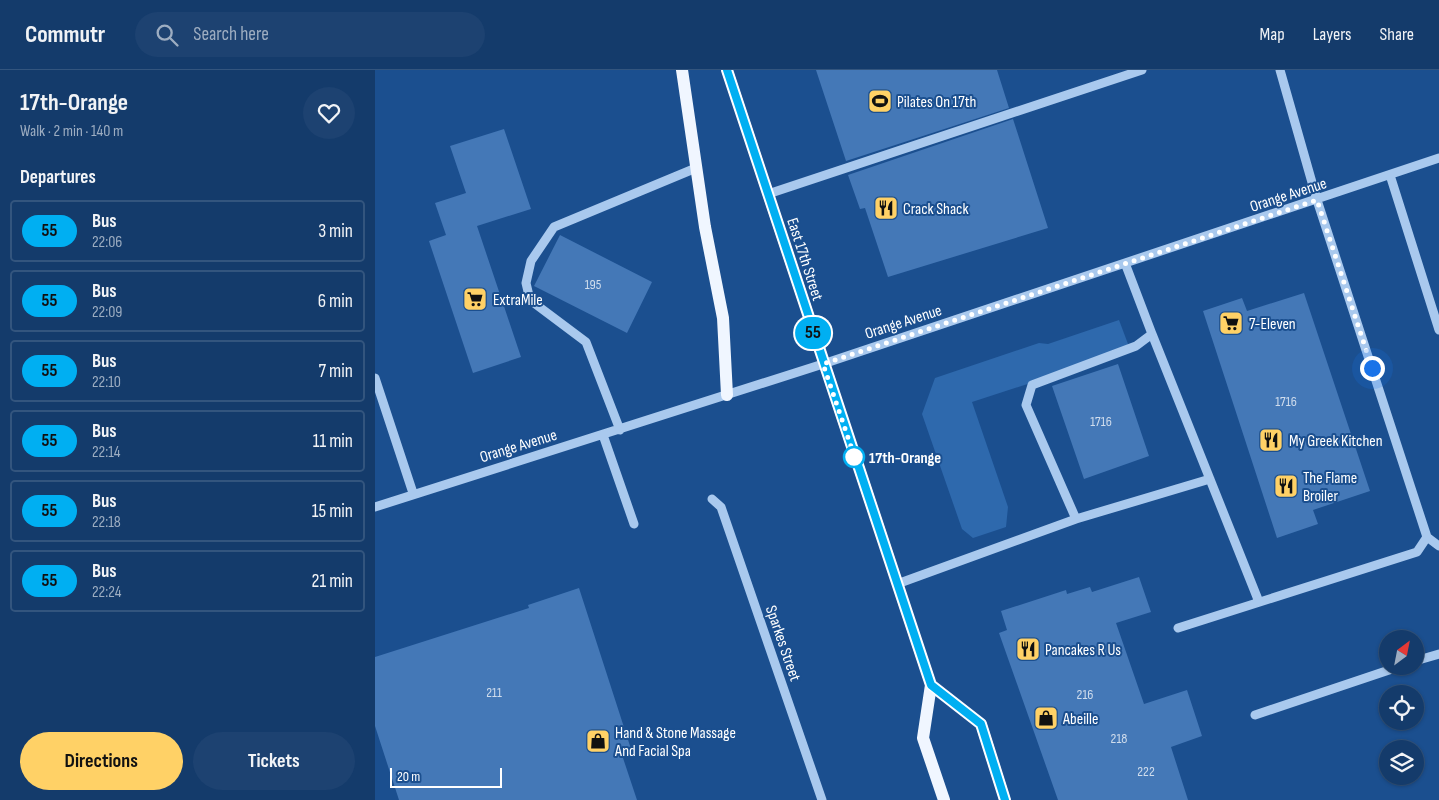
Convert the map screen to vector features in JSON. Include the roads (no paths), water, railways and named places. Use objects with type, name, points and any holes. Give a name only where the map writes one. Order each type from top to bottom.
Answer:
[{"type":"main road","points":[[682,70],[723,318],[727,395]]},
{"type":"main road","name":"East 17th Street","points":[[727,70],[931,685],[923,738],[944,800]]},
{"type":"main road","points":[[931,685],[981,724],[1005,800]]},
{"type":"street","points":[[768,194],[1142,70]]},
{"type":"street","points":[[1280,70],[1317,200],[1427,537],[1439,546]]},
{"type":"street","name":"Orange Avenue","points":[[375,507],[823,364],[1439,158]]},
{"type":"street","points":[[620,430],[586,342],[530,300],[525,283],[531,261],[554,227],[697,168]]},
{"type":"street","points":[[1391,175],[1439,330]]},
{"type":"street","points":[[1125,263],[1259,602]]},
{"type":"street","points":[[1076,519],[1026,405],[1032,384],[1136,346],[1152,334]]},
{"type":"street","points":[[375,378],[413,494]]},
{"type":"street","points":[[603,435],[635,524]]},
{"type":"street","points":[[897,584],[1076,519],[1210,479]]},
{"type":"street","name":"Sparkes Street","points":[[712,499],[721,507],[822,800]]},
{"type":"street","points":[[1178,628],[1417,552],[1427,537]]},
{"type":"street","points":[[1424,659],[1439,654]]},
{"type":"street","points":[[1255,715],[1379,673]]},
{"type":"place","name":"Pilates On 17th","points":[[880,101]]},
{"type":"place","name":"Crack Shack","points":[[886,208]]},
{"type":"place","name":"ExtraMile","points":[[475,299]]},
{"type":"place","name":"7-Eleven","points":[[1231,323]]},
{"type":"place","name":"My Greek Kitchen","points":[[1271,440]]},
{"type":"place","name":"17th-Orange","points":[[854,457]]},
{"type":"place","name":"The Flame Broiler","points":[[1286,486]]},
{"type":"place","name":"Pancakes R Us","points":[[1028,649]]},
{"type":"place","name":"Abeille","points":[[1046,718]]},
{"type":"place","name":"Hand & Stone Massage And Facial Spa","points":[[598,741]]}]
